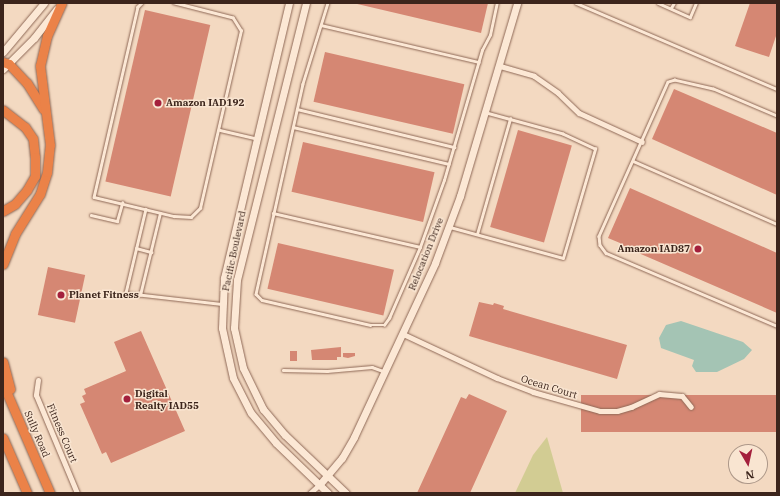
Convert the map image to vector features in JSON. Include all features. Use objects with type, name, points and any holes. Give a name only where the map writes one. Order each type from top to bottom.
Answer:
[{"type":"highway","points":[[3,264],[15,234],[40,194],[47,172],[50,145],[40,66],[47,36],[62,3]]},
{"type":"highway","points":[[5,65],[35,93],[48,124]]},
{"type":"highway","points":[[3,110],[25,127],[33,140],[35,157],[35,176],[27,190],[15,204],[3,211]]},
{"type":"highway","points":[[3,362],[15,412]]},
{"type":"highway","name":"Sully Road","points":[[3,384],[50,493]]},
{"type":"highway","points":[[3,438],[27,493]]},
{"type":"main road","points":[[3,52],[44,3]]},
{"type":"main road","points":[[5,65],[62,3]]},
{"type":"main road","name":"Pacific Boulevard","points":[[288,3],[224,278],[222,304],[226,353],[240,394],[251,412],[276,443],[328,493]]},
{"type":"main road","name":"Pacific Boulevard","points":[[306,3],[236,280],[234,316],[243,368],[263,409],[285,435],[346,493]]},
{"type":"main road","name":"Relocation Drive","points":[[320,484],[347,451],[386,372],[449,226],[500,66],[517,3]]},
{"type":"street","points":[[500,66],[534,76],[558,93],[579,113],[642,142]]},
{"type":"street","name":"Ocean Court","points":[[403,334],[497,378],[533,392],[600,411],[624,409],[659,394],[682,396],[691,407]]},
{"type":"street","name":"Fitness Court","points":[[38,380],[36,395],[77,493]]},
{"type":"street","name":"Relocation Drive","points":[[310,493],[320,484]]},
{"type":"lane","points":[[142,3],[138,7],[94,197],[160,213],[191,217],[200,208],[220,130],[242,31],[233,18],[174,3]]},
{"type":"lane","points":[[328,3],[297,109],[256,294],[262,300],[370,325],[384,325],[420,247],[449,164],[479,62],[489,39],[497,3]]},
{"type":"lane","points":[[576,3],[777,89]]},
{"type":"lane","points":[[658,3],[690,17],[696,3]]},
{"type":"lane","points":[[671,8],[674,3]]},
{"type":"lane","points":[[321,25],[479,62]]},
{"type":"lane","points":[[777,116],[713,89],[671,80],[663,89],[642,142],[598,236],[600,245],[606,253],[777,326]]},
{"type":"lane","points":[[297,109],[454,147]]},
{"type":"lane","points":[[449,226],[563,258],[595,149],[563,134],[485,112]]},
{"type":"lane","points":[[477,234],[510,119]]},
{"type":"lane","points":[[293,128],[449,164]]},
{"type":"lane","points":[[220,130],[257,138]]},
{"type":"lane","points":[[633,161],[777,224]]},
{"type":"lane","points":[[91,215],[117,221],[122,203]]},
{"type":"lane","points":[[146,209],[126,293],[140,296],[222,304]]},
{"type":"lane","points":[[140,296],[160,213]]},
{"type":"lane","points":[[273,213],[420,247]]},
{"type":"lane","points":[[136,248],[151,252]]},
{"type":"lane","points":[[283,370],[327,371],[372,367],[386,372]]},
{"type":"shaded area","points":[[681,321],[743,342],[752,350],[744,359],[717,372],[696,372],[692,366],[694,360],[661,348],[659,338],[666,325]]},
{"type":"shaded area","points":[[547,437],[563,493],[515,493],[533,455]]},
{"type":"building","points":[[353,3],[488,3],[481,33]]},
{"type":"building","points":[[750,3],[777,3],[777,33],[769,57],[735,46]]},
{"type":"building","name":"Amazon IAD192","points":[[145,10],[210,25],[171,197],[105,181]]},
{"type":"building","points":[[325,52],[464,84],[453,134],[314,102]]},
{"type":"building","points":[[674,89],[777,133],[777,195],[652,139]]},
{"type":"building","points":[[518,130],[572,145],[544,243],[490,227]]},
{"type":"building","points":[[303,142],[435,172],[423,222],[292,192]]},
{"type":"building","name":"Amazon IAD87","points":[[630,188],[777,253],[777,313],[620,245],[620,243],[608,238]]},
{"type":"building","points":[[278,243],[394,270],[383,316],[267,289]]},
{"type":"building","name":"Planet Fitness","points":[[48,267],[85,275],[75,323],[38,315]]},
{"type":"building","points":[[479,302],[493,305],[494,303],[504,306],[503,309],[627,345],[617,379],[469,336]]},
{"type":"building","name":"Digital Realty IAD55","points":[[141,331],[185,431],[111,463],[106,452],[102,454],[80,404],[85,402],[82,396],[86,394],[84,389],[126,371],[114,342]]},
{"type":"building","points":[[341,347],[341,357],[337,357],[337,360],[312,360],[311,350]]},
{"type":"building","points":[[290,351],[297,351],[297,361],[290,361]]},
{"type":"building","points":[[343,353],[355,353],[355,356],[348,358],[343,357]]},
{"type":"building","points":[[469,394],[507,411],[470,493],[417,493],[461,397],[466,399]]},
{"type":"building","points":[[581,395],[777,395],[777,432],[581,432]]},
{"type":"place","name":"Amazon IAD192","points":[[158,103]]},
{"type":"place","name":"Amazon IAD87","points":[[698,249]]},
{"type":"place","name":"Planet Fitness","points":[[61,295]]},
{"type":"place","name":"Digital Realty IAD55","points":[[127,399]]}]
